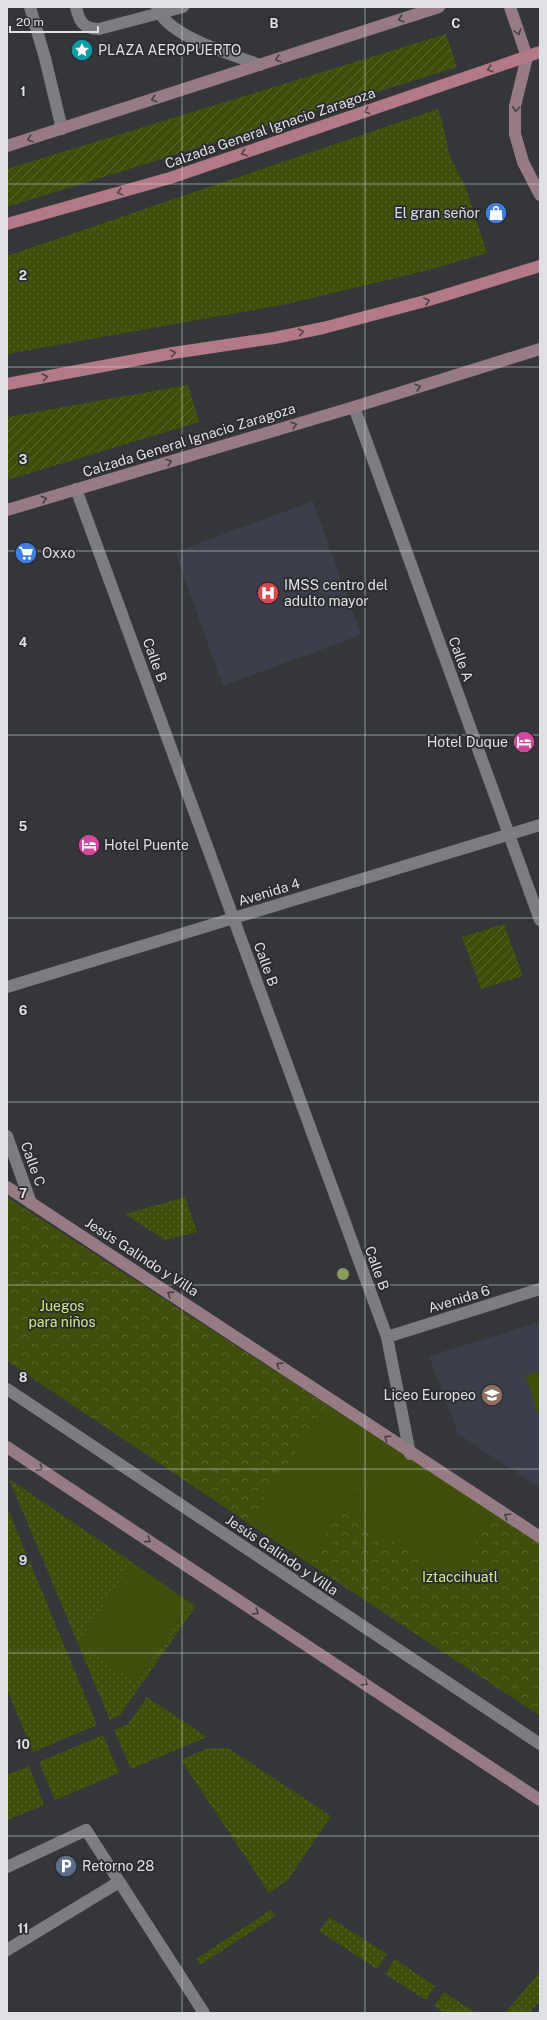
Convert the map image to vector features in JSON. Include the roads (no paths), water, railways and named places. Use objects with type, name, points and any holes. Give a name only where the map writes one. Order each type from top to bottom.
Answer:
[{"type":"main road","points":[[7,146],[438,7]]},
{"type":"main road","points":[[510,7],[527,57],[515,106],[515,134],[523,162],[540,195]]},
{"type":"main road","name":"Calzada General Ignacio Zaragoza","points":[[7,224],[170,178],[540,52]]},
{"type":"main road","points":[[7,384],[173,353],[274,338],[323,328],[429,300],[540,266]]},
{"type":"main road","name":"Calzada General Ignacio Zaragoza","points":[[7,510],[354,407],[540,349]]},
{"type":"main road","name":"Jesús Galindo y Villa","points":[[7,1187],[276,1363],[410,1454],[540,1537]]},
{"type":"main road","points":[[7,1447],[540,1800]]},
{"type":"street","points":[[30,7],[46,58],[62,129]]},
{"type":"street","points":[[76,7],[85,27],[91,29],[99,29],[158,10],[183,7]]},
{"type":"street","points":[[158,10],[166,22],[182,35],[260,65]]},
{"type":"street","name":"Calle A","points":[[354,407],[540,920]]},
{"type":"street","name":"Calle B","points":[[76,489],[387,1336],[410,1454]]},
{"type":"street","name":"Avenida 4","points":[[7,987],[540,825]]},
{"type":"street","name":"Calle C","points":[[7,1136],[31,1203]]},
{"type":"street","name":"Avenida 6","points":[[387,1336],[540,1289]]},
{"type":"street","name":"Jesús Galindo y Villa","points":[[7,1389],[540,1744]]},
{"type":"street","points":[[7,1866],[86,1830],[204,2013]]},
{"type":"street","points":[[7,1950],[119,1882]]},
{"type":"place","name":"PLAZA AEROPUERTO","points":[[82,50]]},
{"type":"place","name":"El gran señor","points":[[496,213]]},
{"type":"place","name":"Oxxo","points":[[26,553]]},
{"type":"place","name":"IMSS centro del adulto mayor","points":[[268,593]]},
{"type":"place","name":"Hotel Duque","points":[[524,742]]},
{"type":"place","name":"Hotel Puente","points":[[89,845]]},
{"type":"place","name":"Liceo Europeo","points":[[492,1395]]},
{"type":"place","name":"Retorno 28","points":[[66,1866]]},
{"type":"park label","name":"Juegos para niños","points":[[62,1314]]},
{"type":"park label","name":"Iztaccihuatl","points":[[460,1577]]}]
